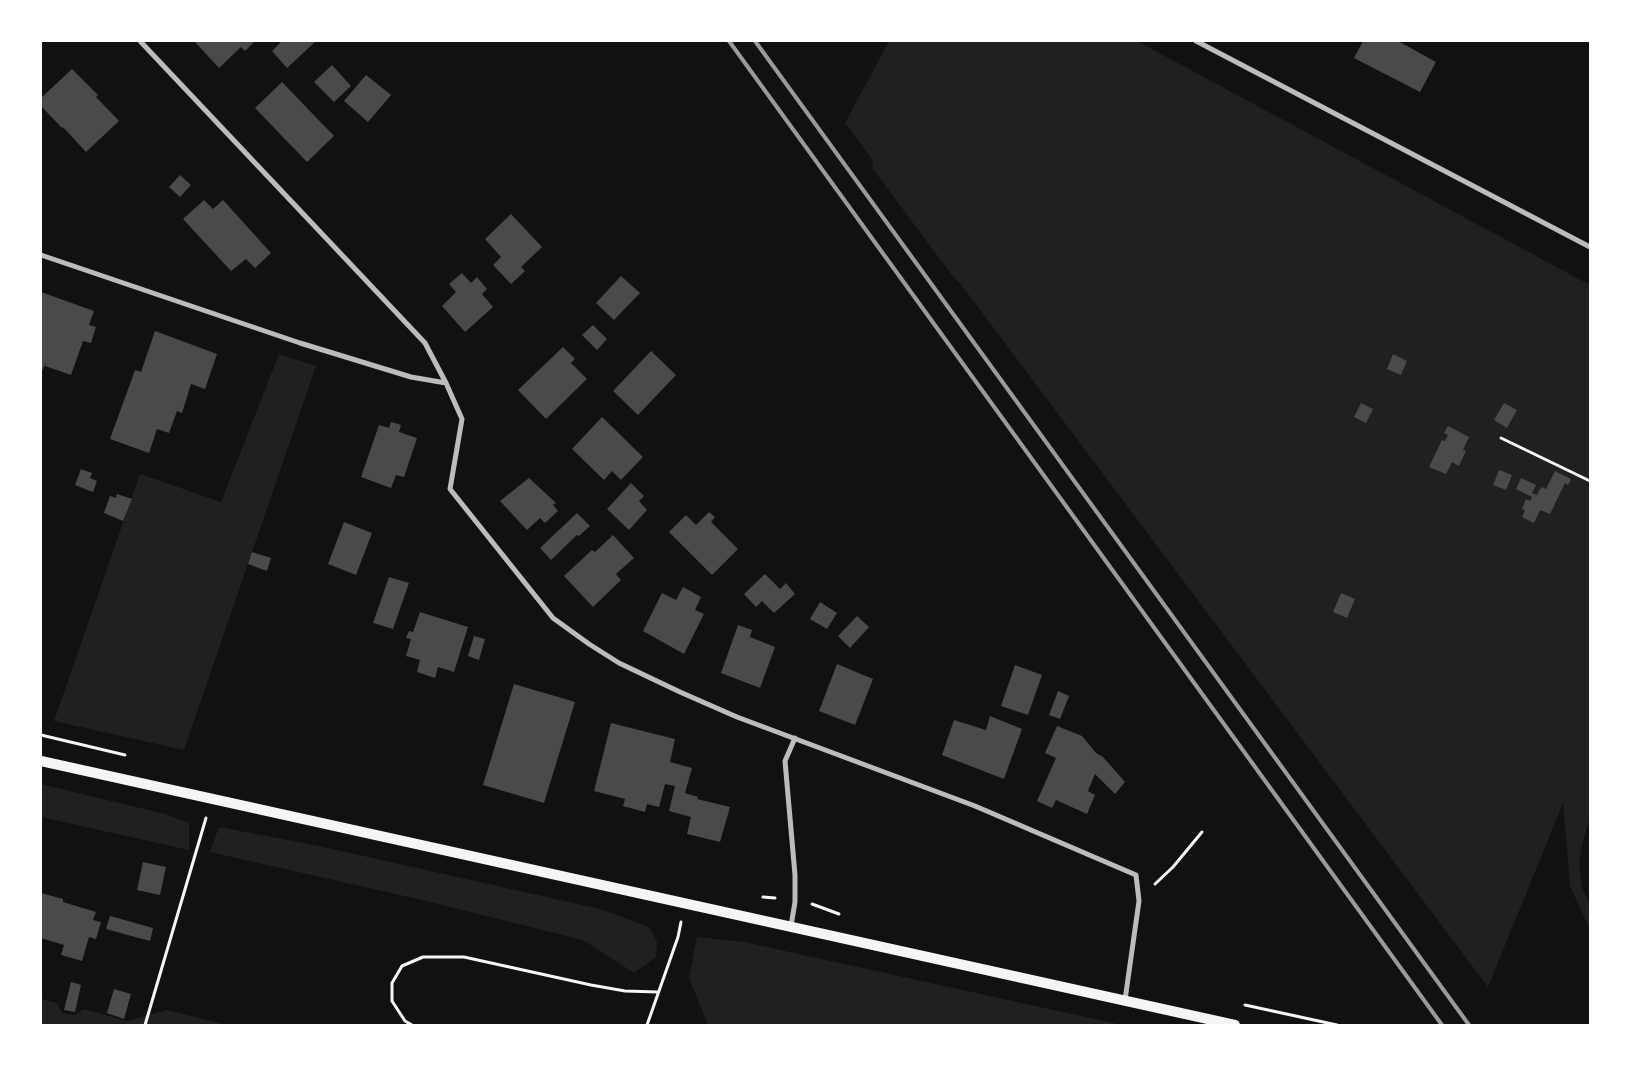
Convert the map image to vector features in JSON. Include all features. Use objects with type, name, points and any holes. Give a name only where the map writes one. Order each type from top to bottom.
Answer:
[{"type":"main road","points":[[41,761],[686,902],[1235,1025]]},
{"type":"street","points":[[140,41],[425,343],[446,383],[462,420],[450,489],[552,618],[619,663],[737,717],[975,806],[1136,875],[1139,901],[1125,1000]]},
{"type":"street","points":[[1196,41],[1590,247]]},
{"type":"street","points":[[41,255],[300,343],[411,377],[446,383]]},
{"type":"street","points":[[791,926],[795,902],[795,875],[785,761],[795,738]]},
{"type":"path","points":[[1501,438],[1590,481]]},
{"type":"path","points":[[145,1025],[212,798]]},
{"type":"path","points":[[1138,888],[1156,884],[1202,832]]},
{"type":"path","points":[[648,1025],[678,937],[686,902]]},
{"type":"path","points":[[412,1025],[405,1021],[392,1001],[392,983],[402,966],[422,957],[464,957],[591,985],[625,991],[658,992]]},
{"type":"shaded area","points":[[889,41],[1137,41],[1590,285],[1590,818],[1582,845],[1579,865],[1582,887],[1590,906],[1590,930],[1570,886],[1563,803],[1488,987],[873,169],[872,159],[845,123]]},
{"type":"shaded area","points":[[279,354],[316,366],[184,750],[54,721],[140,474],[221,502]]},
{"type":"shaded area","points":[[41,784],[165,814],[189,823],[189,850],[41,817]]},
{"type":"shaded area","points":[[219,827],[319,846],[600,909],[649,927],[657,941],[656,957],[634,973],[583,940],[422,900],[210,852]]},
{"type":"shaded area","points":[[697,937],[744,942],[1122,1025],[708,1025],[689,978]]},
{"type":"shaded area","points":[[41,999],[57,1003],[62,1013],[75,1015],[84,1009],[127,1021],[167,1010],[227,1025],[41,1025]]},
{"type":"building","points":[[194,41],[255,41],[245,51],[241,47],[219,68]]},
{"type":"building","points":[[282,41],[316,41],[287,68],[272,51]]},
{"type":"building","points":[[1363,41],[1398,41],[1436,62],[1420,92],[1354,58]]},
{"type":"building","points":[[332,65],[351,86],[334,102],[314,82]]},
{"type":"building","points":[[72,69],[98,95],[96,97],[119,121],[86,152],[41,106],[41,98]]},
{"type":"building","points":[[366,75],[391,95],[368,122],[344,101]]},
{"type":"building","points":[[282,82],[334,136],[307,162],[255,108]]},
{"type":"building","points":[[180,175],[191,185],[180,197],[169,187]]},
{"type":"building","points":[[204,200],[213,209],[223,200],[271,253],[255,268],[246,259],[231,271],[183,219]]},
{"type":"building","points":[[511,214],[542,247],[521,267],[525,271],[511,284],[493,265],[501,257],[485,239]]},
{"type":"building","points":[[462,273],[471,283],[477,277],[487,289],[482,294],[493,307],[465,332],[442,306],[456,292],[449,284]]},
{"type":"building","points":[[621,276],[640,293],[614,320],[596,303]]},
{"type":"building","points":[[41,292],[94,311],[89,325],[96,327],[91,343],[83,341],[71,375],[45,366],[47,360],[41,374]]},
{"type":"building","points":[[593,325],[607,339],[597,350],[582,335]]},
{"type":"building","points":[[155,331],[217,354],[205,389],[191,384],[182,413],[177,411],[169,433],[157,429],[149,453],[110,439],[135,370],[141,372]]},
{"type":"building","points":[[563,347],[575,359],[571,363],[587,379],[546,419],[518,390]]},
{"type":"building","points":[[651,351],[676,375],[638,415],[613,391]]},
{"type":"building","points":[[1393,354],[1407,361],[1401,375],[1387,369]]},
{"type":"building","points":[[1361,403],[1373,409],[1366,423],[1354,417]]},
{"type":"building","points":[[1504,403],[1517,410],[1507,428],[1494,420]]},
{"type":"building","points":[[602,417],[643,457],[621,480],[612,471],[604,480],[572,449]]},
{"type":"building","points":[[391,422],[401,425],[399,432],[417,438],[404,477],[396,475],[391,488],[361,477],[379,425],[389,428]]},
{"type":"building","points":[[1448,426],[1469,437],[1463,450],[1466,451],[1459,466],[1452,462],[1446,474],[1429,467],[1442,440],[1445,441],[1448,435],[1444,433]]},
{"type":"building","points":[[81,469],[92,473],[90,478],[97,481],[93,492],[75,485]]},
{"type":"building","points":[[1499,470],[1512,475],[1506,490],[1493,485]]},
{"type":"building","points":[[1555,471],[1571,479],[1568,485],[1565,483],[1550,514],[1540,510],[1534,523],[1522,517],[1525,510],[1522,509],[1526,499],[1530,501],[1532,497],[1516,489],[1521,478],[1536,485],[1532,493],[1537,495],[1541,487],[1546,489]]},
{"type":"building","points":[[529,478],[556,503],[553,505],[558,511],[545,523],[540,518],[527,530],[500,501]]},
{"type":"building","points":[[631,483],[644,496],[639,501],[647,510],[629,530],[607,509]]},
{"type":"building","points":[[117,494],[132,499],[123,521],[104,513],[110,496],[116,498]]},
{"type":"building","points":[[709,512],[715,517],[711,522],[738,549],[712,575],[669,532],[686,515],[696,525]]},
{"type":"building","points":[[577,513],[590,526],[579,536],[577,535],[551,560],[540,548]]},
{"type":"building","points":[[344,522],[372,533],[356,575],[328,564]]},
{"type":"building","points":[[613,535],[634,558],[616,574],[621,580],[593,607],[564,576],[592,550],[595,552]]},
{"type":"building","points":[[252,552],[271,558],[267,571],[248,564]]},
{"type":"building","points":[[765,574],[780,589],[786,583],[795,594],[774,613],[762,601],[756,607],[744,594]]},
{"type":"building","points":[[389,577],[409,583],[393,629],[373,623]]},
{"type":"building","points":[[683,587],[701,597],[695,610],[704,614],[684,654],[643,631],[662,593],[676,600]]},
{"type":"building","points":[[1341,593],[1355,599],[1347,618],[1333,612]]},
{"type":"building","points":[[820,602],[837,613],[827,629],[810,619]]},
{"type":"building","points":[[420,612],[468,627],[454,672],[438,667],[435,678],[417,672],[420,660],[406,656],[411,639],[406,638],[409,631],[413,632]]},
{"type":"building","points":[[857,616],[869,627],[850,648],[838,636]]},
{"type":"building","points":[[738,625],[752,630],[750,637],[775,647],[760,688],[721,673]]},
{"type":"building","points":[[474,636],[485,639],[479,660],[468,656]]},
{"type":"building","points":[[837,664],[873,679],[855,725],[819,711]]},
{"type":"building","points":[[1015,665],[1042,675],[1028,715],[1001,706]]},
{"type":"building","points":[[514,684],[575,702],[544,803],[483,785]]},
{"type":"building","points":[[1058,691],[1069,696],[1060,719],[1049,715]]},
{"type":"building","points":[[990,716],[1022,729],[1004,779],[942,755],[954,720],[986,730]]},
{"type":"building","points":[[611,723],[675,739],[670,762],[692,768],[685,793],[698,797],[697,799],[730,807],[720,842],[687,834],[691,817],[669,811],[675,786],[665,784],[659,807],[647,804],[645,812],[623,806],[625,799],[594,791]]},
{"type":"building","points":[[1057,726],[1082,736],[1125,782],[1115,794],[1095,774],[1088,791],[1095,795],[1087,814],[1056,800],[1052,808],[1037,801],[1056,758],[1045,753]]},
{"type":"building","points":[[143,862],[166,867],[160,895],[137,890]]},
{"type":"building","points":[[41,893],[63,899],[63,902],[96,912],[93,920],[101,922],[96,939],[89,937],[82,961],[61,955],[64,945],[41,938]]},
{"type":"building","points":[[110,916],[153,928],[150,941],[106,929]]},
{"type":"building","points":[[71,982],[81,985],[75,1012],[64,1010]]},
{"type":"building","points":[[114,989],[131,994],[124,1019],[107,1013]]},
{"type":"railway","points":[[729,41],[1442,1025]]},
{"type":"railway","points":[[755,41],[1469,1025]]}]
